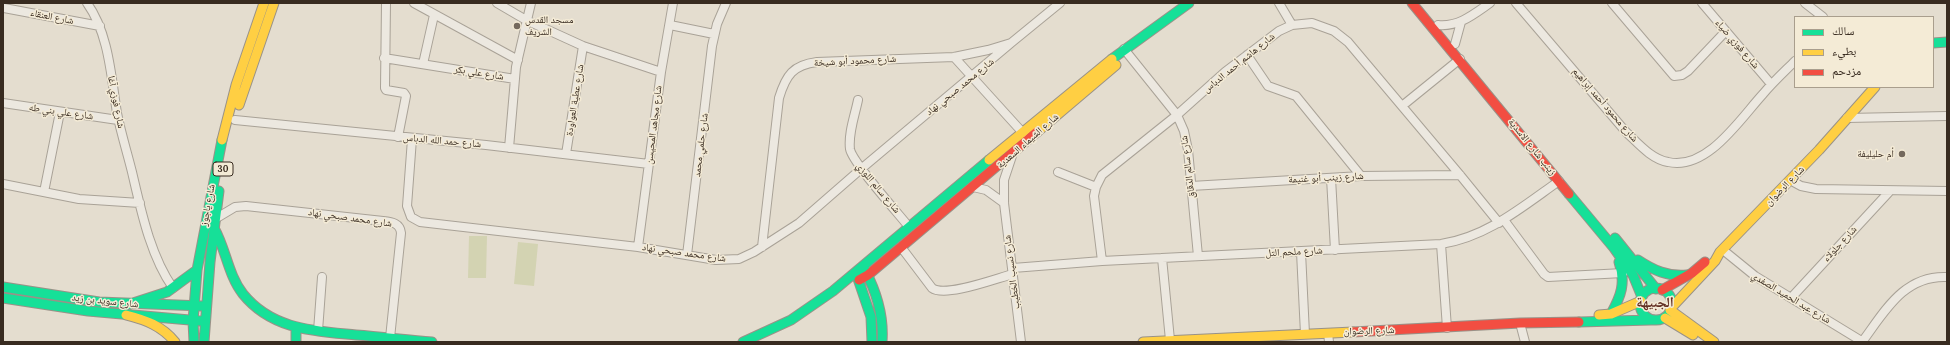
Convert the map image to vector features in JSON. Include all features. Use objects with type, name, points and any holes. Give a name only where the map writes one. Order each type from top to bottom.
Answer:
[{"type":"main road","name":"شارع ياجوز","points":[[194,342],[193,321],[198,270],[209,202],[226,119],[264,3]]},
{"type":"main road","name":"شارع ياجوز","points":[[204,342],[214,223],[225,161],[235,120],[274,3]]},
{"type":"main road","name":"شارع الشيماء السعدية","points":[[866,271],[909,227],[1022,132],[1190,3]]},
{"type":"main road","name":"شارع الشيماء السعدية","points":[[743,342],[764,335],[798,317],[901,247],[1013,153],[1126,52],[1198,3]]},
{"type":"main road","name":"زينب شارع الاسدية","points":[[1412,3],[1460,59],[1614,248],[1632,275],[1641,299]]},
{"type":"main road","name":"زينب شارع الاسدية","points":[[1420,3],[1659,289]]},
{"type":"main road","points":[[1934,43],[1947,42]]},
{"type":"main road","name":"شارع الرضوان","points":[[1671,308],[1874,88]]},
{"type":"main road","points":[[214,223],[232,274],[241,292],[271,318],[296,328],[432,342]]},
{"type":"main road","points":[[1611,314],[1622,293],[1624,284],[1623,273],[1614,248]]},
{"type":"main road","name":"شارع الرضوان","points":[[1659,289],[1692,273],[1714,254],[1722,251]]},
{"type":"main road","points":[[1630,255],[1653,269],[1663,273],[1679,276],[1692,273]]},
{"type":"main road","points":[[127,305],[159,296],[198,270]]},
{"type":"main road","points":[[866,271],[874,309],[872,342]]},
{"type":"main road","points":[[857,276],[883,325],[882,342]]},
{"type":"main road","name":"شارع سويد بن زيد","points":[[3,287],[70,298],[127,305],[207,306]]},
{"type":"main road","points":[[1659,289],[1670,297],[1671,308],[1665,318],[1651,320],[1644,315],[1641,309],[1641,299],[1645,292],[1659,289]]},
{"type":"main road","name":"شارع سويد بن زيد","points":[[3,298],[58,307],[126,315],[206,321]]},
{"type":"main road","name":"شارع الرضوان","points":[[1571,321],[1611,314],[1641,299]]},
{"type":"main road","points":[[1671,308],[1714,342]]},
{"type":"main road","points":[[126,315],[156,324],[165,330],[175,342]]},
{"type":"main road","points":[[1665,318],[1706,342]]},
{"type":"main road","name":"شارع الرضوان","points":[[1143,342],[1305,334],[1329,338],[1520,323],[1651,320]]},
{"type":"main road","points":[[296,328],[296,342]]},
{"type":"street","name":"شارع فوزي آغا","points":[[87,3],[100,26],[118,120],[140,204],[164,274],[173,288]]},
{"type":"street","points":[[386,3],[384,88],[387,90],[404,93],[406,96],[398,137]]},
{"type":"street","points":[[414,3],[518,60]]},
{"type":"street","points":[[497,3],[526,20],[583,46],[661,72]]},
{"type":"street","name":"شارع علي بكر","points":[[384,58],[515,79],[526,20],[531,3]]},
{"type":"street","name":"شارع مجاهد المحيسن","points":[[638,247],[661,72],[673,3]]},
{"type":"street","name":"شارع حلمي محمد","points":[[687,255],[714,34],[726,3]]},
{"type":"street","name":"شارع محمود أبو شيخة","points":[[762,247],[779,98],[786,79],[793,70],[806,64],[828,61],[954,57],[988,50],[1011,43],[1060,3]]},
{"type":"street","points":[[1279,3],[1292,25]]},
{"type":"street","points":[[1438,25],[1449,25],[1461,22],[1490,3]]},
{"type":"street","name":"شارع محمود أحمد إبراهيم","points":[[1516,3],[1626,132],[1643,148],[1666,162],[1680,164],[1691,161],[1712,149],[1771,84],[1794,62]]},
{"type":"street","points":[[1612,3],[1674,76],[1682,75],[1688,71],[1726,32]]},
{"type":"street","name":"شارع فوزي ضياء","points":[[1702,3],[1771,84]]},
{"type":"street","points":[[1805,3],[1823,16]]},
{"type":"street","name":"شارع العنقاء","points":[[4,9],[100,26]]},
{"type":"street","points":[[423,64],[434,15]]},
{"type":"street","points":[[1454,44],[1461,22]]},
{"type":"street","name":"شارع هاشم أحمد الدباس","points":[[1102,261],[1094,196],[1096,187],[1105,171],[1177,115],[1269,37],[1292,25],[1316,24],[1334,31],[1341,36],[1362,58],[1548,277],[1623,273]]},
{"type":"street","points":[[670,25],[714,34]]},
{"type":"street","name":"شارع محمد صبحي نهاد","points":[[412,139],[407,206],[409,214],[416,221],[450,227],[638,247],[716,260],[732,260],[747,255],[762,247],[799,223],[1011,43]]},
{"type":"street","name":"شارع عطية العواودة","points":[[566,154],[583,46]]},
{"type":"street","name":"شارع سالم الدقاق","points":[[1126,52],[1177,115],[1187,140],[1198,256]]},
{"type":"street","points":[[1247,55],[1268,86],[1296,96],[1361,176]]},
{"type":"street","points":[[954,57],[972,75],[1022,132]]},
{"type":"street","points":[[1402,106],[1460,59]]},
{"type":"street","points":[[509,148],[515,79]]},
{"type":"street","name":"شارع سالم اللوزي","points":[[858,100],[850,148],[854,159],[909,227]]},
{"type":"street","name":"شارع علي بني طه","points":[[3,103],[118,120]]},
{"type":"street","points":[[44,192],[60,112]]},
{"type":"street","points":[[1848,118],[1947,116]]},
{"type":"street","name":"شارع حمد الله الدباس","points":[[235,120],[649,164]]},
{"type":"street","name":"شارع نسيب الخطيب","points":[[1013,153],[1004,180],[1004,203],[1021,342]]},
{"type":"street","points":[[1058,172],[1096,187]]},
{"type":"street","name":"شارع زينب أبو غنيمة","points":[[1191,186],[1361,176],[1460,175]]},
{"type":"street","points":[[1330,178],[1335,250]]},
{"type":"street","points":[[1790,180],[1801,186],[1816,189],[1889,192],[1947,191]]},
{"type":"street","name":"شارع ملحم التل","points":[[901,247],[932,288],[938,291],[969,288],[1013,271],[1102,261],[1441,244],[1456,242],[1478,234],[1501,222],[1559,181]]},
{"type":"street","points":[[3,184],[95,201],[140,204]]},
{"type":"street","points":[[973,187],[986,190],[1004,203]]},
{"type":"street","name":"شارع جلولاء","points":[[1791,298],[1889,192]]},
{"type":"street","name":"شارع محمد صبحي نهاد","points":[[214,223],[235,207],[246,206],[384,221],[397,225],[401,228],[401,233],[390,338]]},
{"type":"street","points":[[1441,244],[1447,328]]},
{"type":"street","name":"شارع عبد الحميد الصفدي","points":[[1722,251],[1755,276],[1863,342]]},
{"type":"street","points":[[1301,252],[1305,334]]},
{"type":"street","points":[[1162,258],[1170,340]]},
{"type":"street","points":[[318,331],[322,277]]},
{"type":"street","points":[[1863,342],[1884,312],[1909,286],[1929,278],[1947,277]]},
{"type":"street","points":[[1520,323],[1525,342]]},
{"type":"green space","points":[[469,236],[487,236],[486,278],[468,278]]},
{"type":"green space","points":[[518,242],[538,244],[534,286],[514,284]]},
{"type":"traffic: fast","points":[[1112,59],[1189,3]]},
{"type":"traffic: fast","points":[[1934,43],[1947,42]]},
{"type":"traffic: fast","points":[[194,342],[193,321],[197,270],[222,140]]},
{"type":"traffic: fast","points":[[743,342],[791,320],[833,291],[989,160]]},
{"type":"traffic: fast","points":[[204,342],[210,262],[219,191]]},
{"type":"traffic: fast","points":[[1569,194],[1614,248],[1633,275],[1642,297]]},
{"type":"traffic: fast","points":[[214,228],[238,287],[254,306],[267,315],[281,322],[310,330],[432,342]]},
{"type":"traffic: fast","points":[[1615,238],[1656,289]]},
{"type":"traffic: fast","points":[[1638,260],[1649,267],[1667,274],[1687,275]]},
{"type":"traffic: fast","points":[[1611,314],[1620,295],[1622,283],[1619,262]]},
{"type":"traffic: fast","points":[[127,305],[167,292],[197,270]]},
{"type":"traffic: fast","points":[[865,270],[879,305],[882,323],[882,342]]},
{"type":"traffic: fast","points":[[856,273],[871,317],[872,342]]},
{"type":"traffic: fast","points":[[3,287],[99,302],[203,306]]},
{"type":"traffic: fast","points":[[1656,288],[1665,291],[1669,295],[1672,304],[1669,313],[1665,317],[1656,320],[1647,317],[1643,313],[1640,304],[1643,295],[1647,291],[1656,288]]},
{"type":"traffic: fast","points":[[3,298],[88,311],[201,321]]},
{"type":"traffic: fast","points":[[1579,322],[1651,320]]},
{"type":"traffic: fast","points":[[296,328],[296,342]]},
{"type":"traffic: slow","points":[[222,140],[236,85],[264,3]]},
{"type":"traffic: slow","points":[[239,105],[274,3]]},
{"type":"traffic: slow","points":[[989,160],[1112,59]]},
{"type":"traffic: slow","points":[[1037,132],[1116,65]]},
{"type":"traffic: slow","points":[[1672,307],[1715,261],[1720,252],[1819,150],[1874,88]]},
{"type":"traffic: slow","points":[[1599,315],[1611,314],[1641,301]]},
{"type":"traffic: slow","points":[[1670,310],[1714,342]]},
{"type":"traffic: slow","points":[[126,315],[153,324],[170,336],[175,342]]},
{"type":"traffic: slow","points":[[1665,318],[1693,335]]},
{"type":"traffic: slow","points":[[1143,342],[1353,332]]},
{"type":"traffic: jam","points":[[1412,3],[1569,194]]},
{"type":"traffic: jam","points":[[859,280],[868,275],[1037,132]]},
{"type":"traffic: jam","points":[[1662,290],[1692,273],[1705,262]]},
{"type":"traffic: jam","points":[[1353,332],[1520,323],[1579,322]]},
{"type":"place","name":"مسجد القدس الشريف","points":[[517,26]]},
{"type":"place","name":"أم حليليفة","points":[[1902,154]]},
{"type":"district","name":"الجبيهة","points":[[1655,303]]}]
